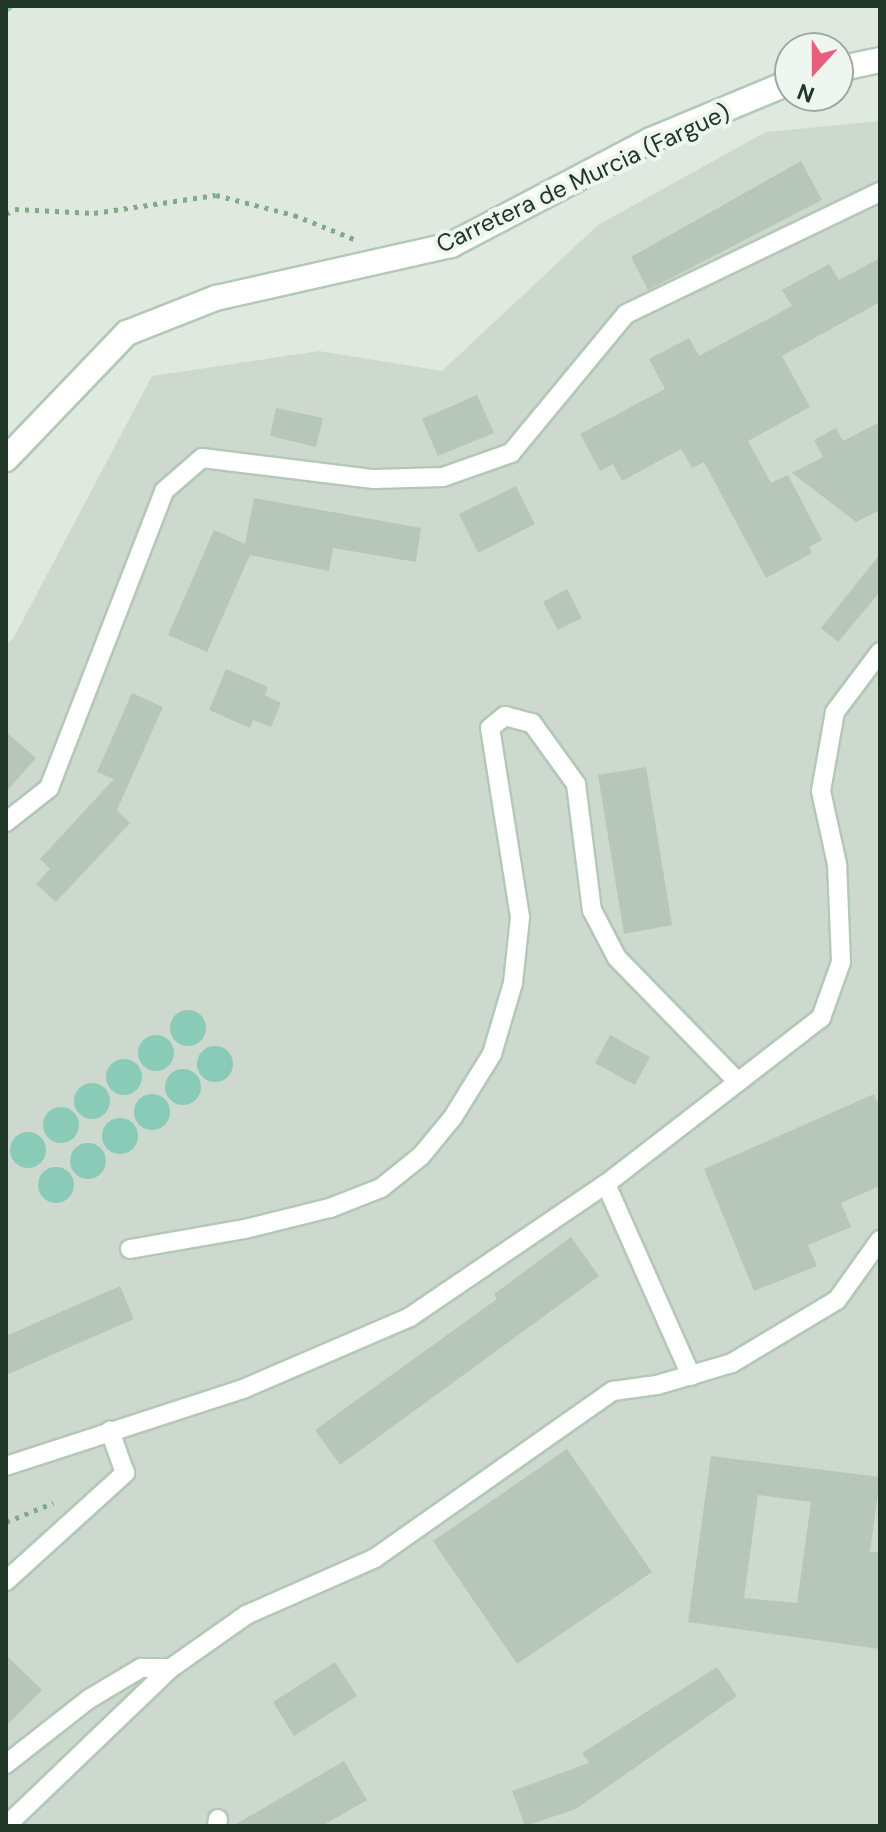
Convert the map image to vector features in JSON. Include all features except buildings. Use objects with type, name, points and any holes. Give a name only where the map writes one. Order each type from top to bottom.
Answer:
[{"type":"main road","points":[[854,66],[880,60]]},
{"type":"main road","name":"Carretera de Murcia (Fargue)","points":[[6,459],[127,333],[216,298],[451,245],[651,140],[774,89]]},
{"type":"lane","points":[[6,822],[49,788],[164,491],[202,458],[374,479],[443,477],[511,453],[626,314],[880,192]]},
{"type":"lane","points":[[6,1466],[243,1389],[410,1317],[606,1184],[821,1018],[841,962],[837,864],[821,791],[835,712],[880,652]]},
{"type":"lane","points":[[130,1249],[259,1226],[330,1208],[381,1188],[421,1156],[453,1117],[492,1054],[513,983],[520,917],[490,728],[505,716],[532,723],[576,784],[592,910],[617,958],[738,1082]]},
{"type":"lane","points":[[606,1184],[691,1376]]},
{"type":"lane","points":[[6,1826],[171,1668],[246,1615],[375,1558],[613,1391],[691,1376],[732,1363],[837,1300],[880,1240]]},
{"type":"lane","points":[[6,1581],[125,1473],[110,1431]]},
{"type":"lane","points":[[6,1764],[89,1699],[141,1668],[171,1668]]},
{"type":"path","points":[[6,214],[15,209],[94,213],[216,195],[294,215],[362,243]]},
{"type":"shaded area","points":[[880,121],[880,1826],[6,1826],[6,643],[13,639],[152,376],[319,351],[442,371],[598,225],[766,132]]},
{"type":"shaded area","points":[[188,1010],[200,1016],[206,1028],[200,1040],[188,1046],[176,1040],[170,1028],[176,1016]]},
{"type":"shaded area","points":[[156,1035],[168,1041],[174,1053],[168,1065],[156,1071],[144,1065],[138,1053],[144,1041]]},
{"type":"shaded area","points":[[215,1046],[227,1052],[233,1064],[227,1076],[215,1082],[203,1076],[197,1064],[203,1052]]},
{"type":"shaded area","points":[[124,1059],[136,1065],[142,1077],[136,1089],[124,1095],[112,1089],[106,1077],[112,1065]]},
{"type":"shaded area","points":[[183,1069],[195,1075],[201,1087],[195,1099],[183,1105],[171,1099],[165,1087],[171,1075]]},
{"type":"shaded area","points":[[92,1083],[104,1089],[110,1101],[104,1113],[92,1119],[80,1113],[74,1101],[80,1089]]},
{"type":"shaded area","points":[[152,1094],[164,1100],[170,1112],[164,1124],[152,1130],[140,1124],[134,1112],[140,1100]]},
{"type":"shaded area","points":[[61,1107],[73,1113],[79,1125],[73,1137],[61,1143],[49,1137],[43,1125],[49,1113]]},
{"type":"shaded area","points":[[120,1118],[132,1124],[138,1136],[132,1148],[120,1154],[108,1148],[102,1136],[108,1124]]},
{"type":"shaded area","points":[[28,1132],[40,1138],[46,1150],[40,1162],[28,1168],[16,1162],[10,1150],[16,1138]]},
{"type":"shaded area","points":[[88,1143],[100,1149],[106,1161],[100,1173],[88,1179],[76,1173],[70,1161],[76,1149]]},
{"type":"shaded area","points":[[56,1167],[68,1173],[74,1185],[68,1197],[56,1203],[44,1197],[38,1185],[44,1173]]}]
